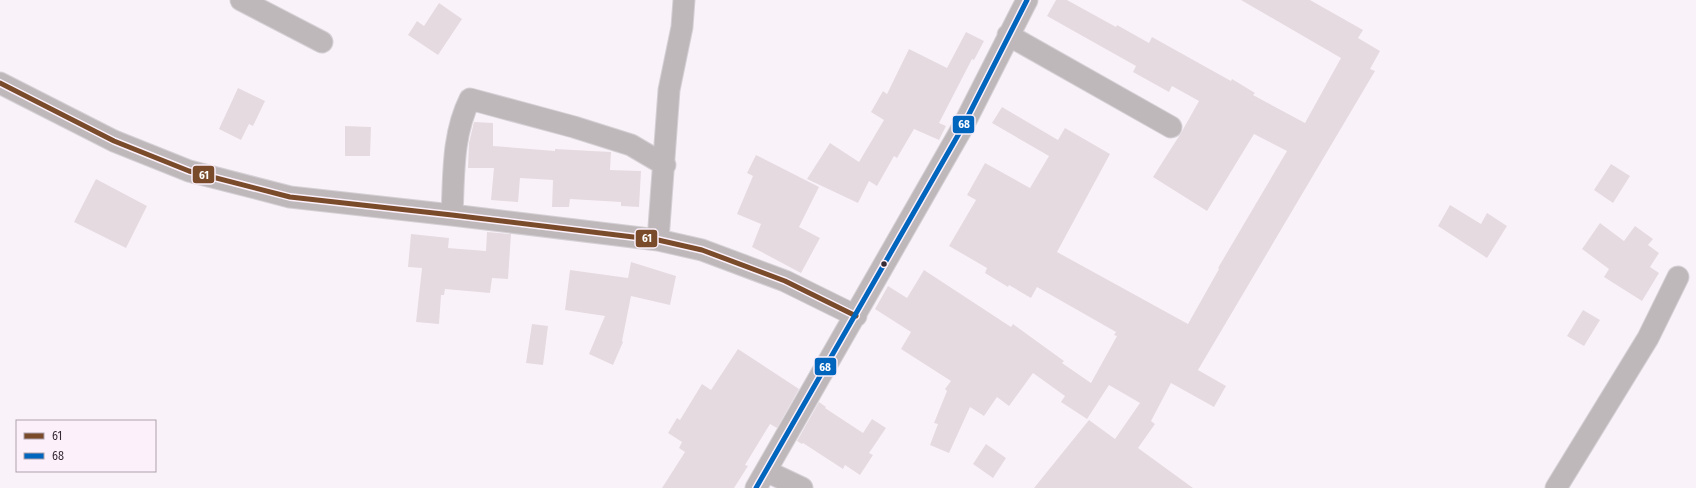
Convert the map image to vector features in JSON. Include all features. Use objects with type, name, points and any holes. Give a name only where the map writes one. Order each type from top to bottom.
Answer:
[{"type":"street","points":[[241,0],[322,42]]},
{"type":"street","points":[[658,240],[665,165],[669,90],[682,27],[684,0]]},
{"type":"street","points":[[802,488],[761,480],[856,316],[960,130],[1027,0]]},
{"type":"street","points":[[1008,35],[1171,127]]},
{"type":"street","points":[[0,83],[114,141],[189,171],[290,197],[658,240],[702,250],[785,281],[856,316]]},
{"type":"street","points":[[452,215],[456,143],[462,116],[470,99],[574,127],[631,145],[665,165]]},
{"type":"street","points":[[1556,488],[1648,338],[1678,277]]},
{"type":"building","points":[[1056,0],[1067,0],[1149,43],[1152,37],[1231,81],[1232,79],[1255,93],[1253,95],[1305,123],[1341,58],[1241,0],[1310,0],[1363,30],[1358,38],[1380,51],[1370,69],[1375,71],[1198,370],[1226,386],[1214,407],[1171,383],[1151,421],[1155,424],[1138,448],[1193,488],[1034,488],[1089,420],[1115,439],[1140,403],[1109,385],[1087,419],[1061,402],[1065,396],[1033,373],[1009,406],[997,397],[984,416],[970,407],[949,453],[930,445],[938,424],[934,423],[947,391],[945,389],[951,381],[901,349],[911,332],[875,309],[888,286],[907,298],[924,270],[1011,327],[1013,324],[1064,361],[1062,363],[1091,383],[1117,336],[1114,335],[1116,332],[1037,287],[1031,298],[1009,285],[1008,287],[985,273],[987,268],[949,246],[976,200],[967,195],[985,163],[1030,188],[1049,156],[992,123],[1002,107],[1058,140],[1065,128],[1110,154],[1057,252],[1188,324],[1219,269],[1218,268],[1287,151],[1254,134],[1207,211],[1153,177],[1199,101],[1172,86],[1169,92],[1133,72],[1136,66],[1047,16]]},
{"type":"building","points":[[439,3],[462,19],[438,55],[408,35],[417,21],[424,26]]},
{"type":"building","points":[[966,32],[984,41],[974,60],[972,59],[939,123],[946,126],[939,140],[914,129],[897,158],[894,156],[877,186],[869,181],[858,203],[807,179],[830,143],[859,162],[884,120],[871,112],[883,91],[887,94],[909,49],[947,68]]},
{"type":"building","points":[[238,88],[265,101],[253,126],[249,124],[241,140],[219,129]]},
{"type":"building","points":[[474,122],[493,123],[493,146],[555,151],[555,149],[611,152],[610,170],[641,171],[639,207],[621,206],[621,202],[570,199],[569,207],[552,207],[553,180],[520,178],[518,202],[491,200],[494,168],[468,168],[469,143]]},
{"type":"building","points":[[345,126],[371,127],[370,156],[345,156]]},
{"type":"building","points":[[756,155],[819,187],[799,227],[820,238],[801,273],[752,247],[761,224],[737,214],[753,176],[747,173]]},
{"type":"building","points":[[1611,164],[1630,176],[1613,203],[1594,190]]},
{"type":"building","points":[[96,179],[147,206],[126,248],[74,222]]},
{"type":"building","points":[[1450,205],[1481,224],[1487,213],[1507,226],[1487,258],[1438,226]]},
{"type":"building","points":[[1600,223],[1624,241],[1635,226],[1653,239],[1648,245],[1659,253],[1650,267],[1659,273],[1642,301],[1604,277],[1609,269],[1582,249]]},
{"type":"building","points":[[487,232],[511,234],[508,279],[492,278],[490,293],[445,289],[444,295],[441,295],[439,324],[416,322],[422,268],[408,267],[411,234],[449,238],[448,248],[486,251]]},
{"type":"building","points":[[631,262],[676,276],[670,305],[631,296],[623,342],[613,365],[589,354],[605,316],[565,310],[570,270],[628,278]]},
{"type":"building","points":[[1583,310],[1600,320],[1584,346],[1567,336]]},
{"type":"building","points":[[532,324],[548,326],[543,365],[526,363]]},
{"type":"building","points":[[738,349],[799,389],[777,428],[770,424],[745,465],[748,466],[734,488],[662,488],[685,452],[679,448],[682,442],[668,433],[677,418],[680,420],[702,384],[711,390]]},
{"type":"building","points":[[819,402],[826,407],[825,408],[863,433],[872,419],[886,428],[869,453],[873,455],[860,475],[845,465],[843,469],[803,443],[802,444],[797,441]]},
{"type":"building","points":[[986,444],[1006,458],[993,478],[973,464]]},
{"type":"transit line","name":"68","points":[[756,488],[961,130],[1027,0]]},
{"type":"transit line","name":"61","points":[[0,83],[114,141],[189,171],[290,197],[658,240],[702,250],[785,281],[856,316]]}]
